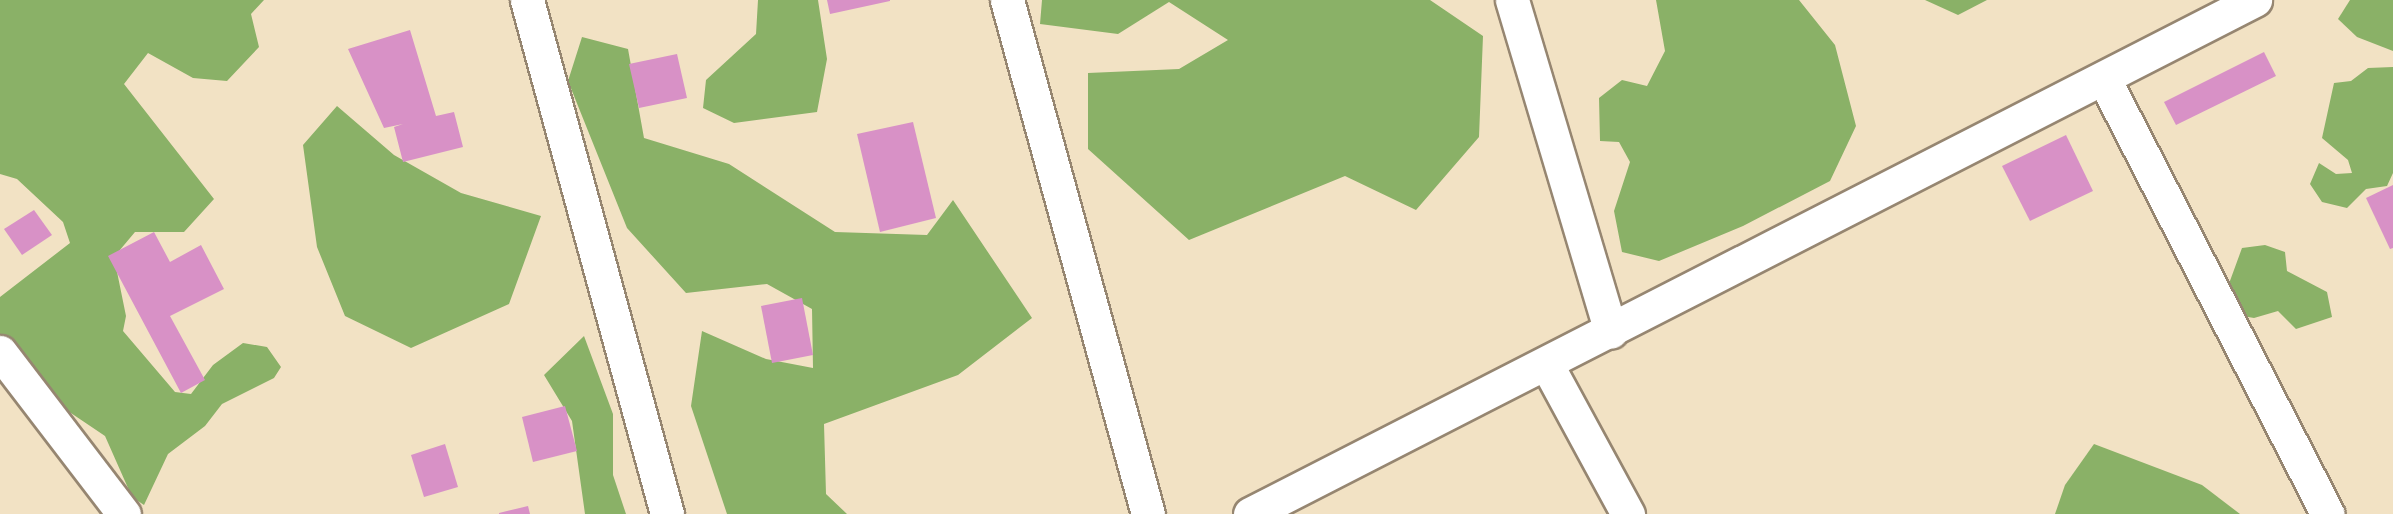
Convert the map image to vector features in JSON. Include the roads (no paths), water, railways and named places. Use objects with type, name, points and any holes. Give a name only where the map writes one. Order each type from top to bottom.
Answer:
[{"type":"street","points":[[527,0],[667,514]]},
{"type":"street","points":[[1007,0],[1148,514]]},
{"type":"street","points":[[1512,0],[1611,332]]},
{"type":"street","points":[[1250,514],[1547,365],[2256,0]]},
{"type":"street","points":[[2104,80],[2328,514]]},
{"type":"street","points":[[0,352],[124,514]]},
{"type":"street","points":[[1547,365],[1628,514]]}]
